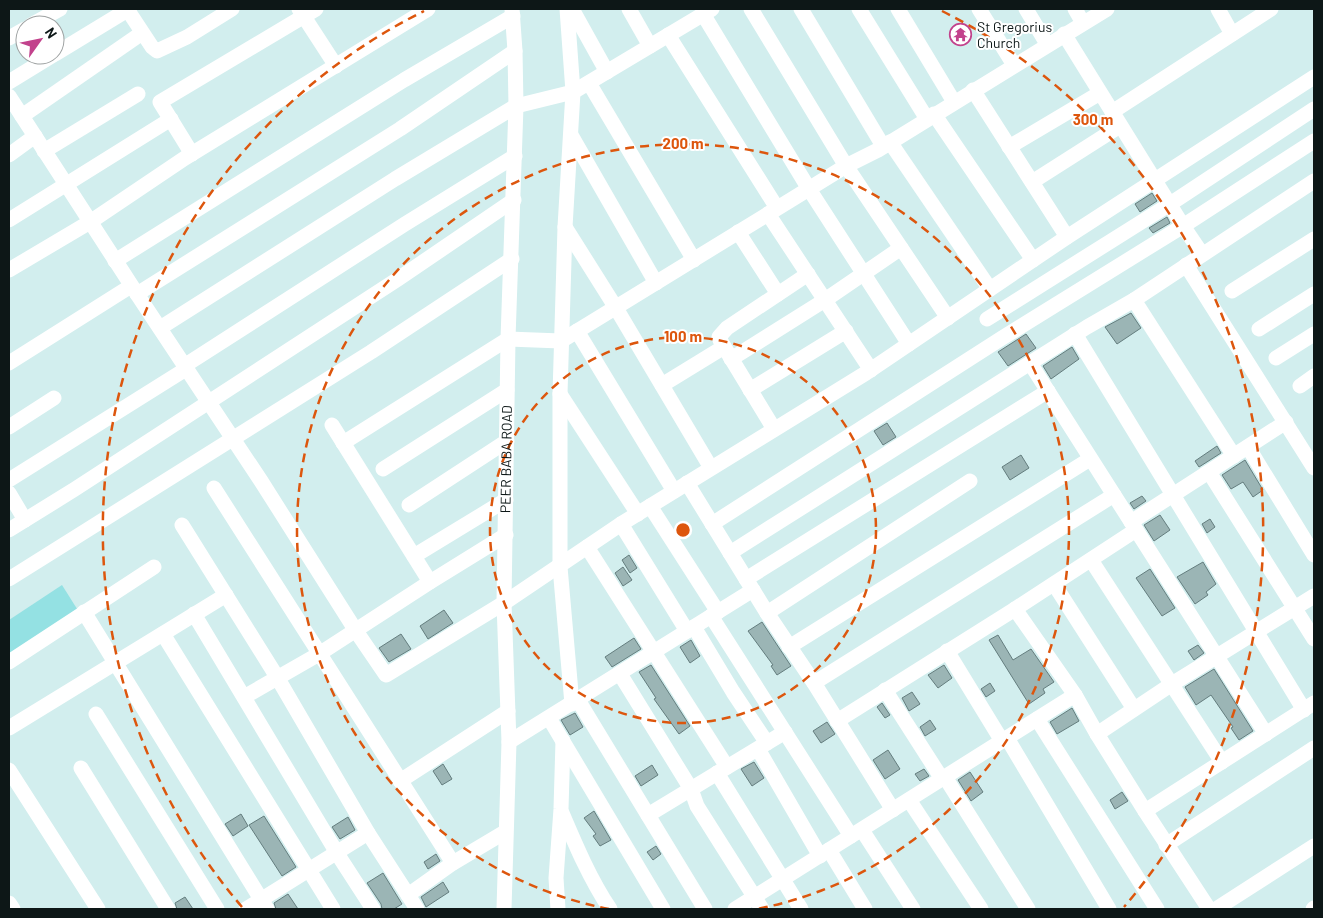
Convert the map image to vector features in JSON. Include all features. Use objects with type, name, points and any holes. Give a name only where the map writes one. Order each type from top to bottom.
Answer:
[{"type":"street","points":[[65,47],[128,9],[142,33],[152,47],[157,50],[186,37],[232,9]]},
{"type":"street","points":[[9,270],[90,222],[192,154],[428,9]]},
{"type":"street","points":[[567,9],[573,92],[561,341],[560,566],[575,702],[648,815],[705,909]]},
{"type":"street","points":[[572,9],[607,72]]},
{"type":"street","points":[[629,9],[650,46]]},
{"type":"street","points":[[751,9],[846,166],[948,318]]},
{"type":"street","points":[[801,9],[887,144],[990,289]]},
{"type":"street","points":[[859,9],[931,117],[1033,260]]},
{"type":"street","points":[[898,9],[954,102]]},
{"type":"street","points":[[979,9],[1014,65]]},
{"type":"street","points":[[1026,9],[1047,44]]},
{"type":"street","points":[[1075,9],[1083,23]]},
{"type":"street","points":[[343,443],[508,339],[561,341],[1107,9]]},
{"type":"street","points":[[1218,9],[1232,34]]},
{"type":"street","points":[[1112,112],[1271,9]]},
{"type":"street","points":[[192,154],[160,102],[306,11],[336,66]]},
{"type":"street","points":[[160,328],[387,184],[516,106],[573,92],[707,11],[809,189],[909,344]]},
{"type":"street","points":[[116,261],[512,12]]},
{"type":"street","name":"PEER BABA ROAD","points":[[504,909],[509,742],[504,603],[507,390],[516,106],[512,12]]},
{"type":"street","points":[[22,116],[142,33]]},
{"type":"street","points":[[1064,34],[1202,254]]},
{"type":"street","points":[[668,35],[773,211],[808,274],[871,370]]},
{"type":"street","points":[[9,362],[134,290],[400,129],[515,51]]},
{"type":"street","points":[[9,82],[36,65]]},
{"type":"street","points":[[9,96],[356,631],[384,672],[389,674],[504,603],[621,524],[871,370],[1154,179],[1314,77]]},
{"type":"street","points":[[589,83],[694,260]]},
{"type":"street","points":[[973,90],[1067,237]]},
{"type":"street","points":[[1009,147],[1100,93]]},
{"type":"street","points":[[44,151],[138,94]]},
{"type":"street","points":[[986,319],[1170,204],[1314,109]]},
{"type":"street","points":[[9,220],[170,119]]},
{"type":"street","points":[[1032,182],[1120,126]]},
{"type":"street","points":[[571,135],[656,283]]},
{"type":"street","points":[[9,155],[35,136]]},
{"type":"street","points":[[712,524],[1314,141]]},
{"type":"street","points":[[9,480],[405,224],[515,156]]},
{"type":"street","points":[[730,552],[1076,334],[1134,300],[1314,181]]},
{"type":"street","points":[[9,530],[398,279],[514,200]]},
{"type":"street","points":[[565,227],[616,308],[711,468]]},
{"type":"street","points":[[738,232],[778,294]]},
{"type":"street","points":[[1232,291],[1314,239]]},
{"type":"street","points":[[662,385],[727,353],[825,300],[901,248]]},
{"type":"street","points":[[9,579],[233,440],[512,259]]},
{"type":"street","points":[[1186,265],[1314,468]]},
{"type":"street","points":[[774,430],[727,353],[720,340],[721,334],[808,274]]},
{"type":"street","points":[[1259,329],[1314,294]]},
{"type":"street","points":[[1134,300],[1234,456]]},
{"type":"street","points":[[577,331],[680,487],[712,524],[893,810]]},
{"type":"street","points":[[750,390],[846,331]]},
{"type":"street","points":[[1076,334],[1257,632],[1309,707],[1145,811]]},
{"type":"street","points":[[1276,358],[1314,334]]},
{"type":"street","points":[[1030,363],[1266,734]]},
{"type":"street","points":[[1300,386],[1314,376]]},
{"type":"street","points":[[383,469],[507,390]]},
{"type":"street","points":[[509,742],[715,614],[749,584],[1048,391]]},
{"type":"street","points":[[560,394],[644,510],[715,614],[785,732],[856,833],[913,909]]},
{"type":"street","points":[[9,427],[54,398]]},
{"type":"street","points":[[837,720],[1091,560],[1173,495],[1286,422]]},
{"type":"street","points":[[332,425],[430,582]]},
{"type":"street","points":[[409,505],[507,441]]},
{"type":"street","points":[[1248,447],[1314,555]]},
{"type":"street","points":[[789,647],[1090,458]]},
{"type":"street","points":[[1209,472],[1314,639]]},
{"type":"street","points":[[767,613],[970,481]]},
{"type":"street","points":[[214,488],[453,863]]},
{"type":"street","points":[[9,493],[26,520]]},
{"type":"street","points":[[814,684],[1114,495]]},
{"type":"street","points":[[414,556],[506,500]]},
{"type":"street","points":[[621,524],[733,692],[824,853],[865,909]]},
{"type":"street","points":[[182,526],[277,677],[368,833],[417,909]]},
{"type":"street","points":[[244,697],[319,654],[430,582],[506,536]]},
{"type":"street","points":[[587,547],[653,653],[801,909]]},
{"type":"street","points":[[1091,560],[1222,762]]},
{"type":"street","points":[[9,662],[154,567]]},
{"type":"street","points":[[1054,584],[1134,709]]},
{"type":"street","points":[[9,728],[226,595]]},
{"type":"street","points":[[1096,734],[1172,684],[1314,596]]},
{"type":"street","points":[[1015,609],[1075,695],[1096,734],[1209,909]]},
{"type":"street","points":[[84,612],[264,905]]},
{"type":"street","points":[[194,614],[337,853],[373,909]]},
{"type":"street","points":[[162,634],[333,909]]},
{"type":"street","points":[[947,651],[1005,740],[1109,909]]},
{"type":"street","points":[[620,674],[691,789],[696,806],[758,903]]},
{"type":"street","points":[[885,690],[1028,909]]},
{"type":"street","points":[[735,909],[758,903],[783,879],[1075,695]]},
{"type":"street","points":[[400,781],[508,711]]},
{"type":"street","points":[[96,714],[217,909]]},
{"type":"street","points":[[549,718],[663,909]]},
{"type":"street","points":[[1037,719],[1157,909]]},
{"type":"street","points":[[648,815],[785,732]]},
{"type":"street","points":[[558,909],[556,878],[563,741]]},
{"type":"street","points":[[1166,845],[1314,748]]},
{"type":"street","points":[[81,768],[168,909]]},
{"type":"street","points":[[9,770],[98,909]]},
{"type":"street","points":[[909,800],[981,909]]},
{"type":"street","points":[[561,809],[596,888],[610,909]]},
{"type":"street","points":[[408,895],[453,863],[505,832]]},
{"type":"street","points":[[246,909],[264,905],[309,870],[368,833]]},
{"type":"street","points":[[1216,909],[1314,846]]},
{"type":"street","points":[[9,903],[12,909]]},
{"type":"shaded area","points":[[62,585],[79,612],[9,655],[9,620]]},
{"type":"building","points":[[1152,193],[1157,201],[1140,212],[1135,204]]},
{"type":"building","points":[[1167,217],[1170,223],[1153,233],[1149,228]]},
{"type":"building","points":[[1131,313],[1141,328],[1117,344],[1105,327]]},
{"type":"building","points":[[1026,334],[1036,348],[1008,366],[998,352]]},
{"type":"building","points":[[1072,347],[1079,359],[1051,379],[1043,366]]},
{"type":"building","points":[[887,423],[896,437],[883,445],[874,431]]},
{"type":"building","points":[[1217,446],[1221,453],[1199,467],[1195,461]]},
{"type":"building","points":[[1021,455],[1029,468],[1010,480],[1002,467]]},
{"type":"building","points":[[1245,460],[1263,490],[1253,497],[1243,482],[1231,489],[1222,475]]},
{"type":"building","points":[[1142,496],[1146,501],[1134,509],[1130,503]]},
{"type":"building","points":[[1160,515],[1170,530],[1154,541],[1144,525]]},
{"type":"building","points":[[1210,519],[1215,527],[1207,533],[1202,524]]},
{"type":"building","points":[[629,555],[637,568],[630,573],[622,560]]},
{"type":"building","points":[[1203,562],[1216,584],[1206,592],[1208,595],[1195,604],[1177,577]]},
{"type":"building","points":[[623,567],[632,580],[623,586],[615,573]]},
{"type":"building","points":[[1150,569],[1175,608],[1162,616],[1136,578]]},
{"type":"building","points":[[444,610],[453,623],[428,639],[420,626]]},
{"type":"building","points":[[762,622],[791,666],[777,675],[771,666],[773,665],[748,631]]},
{"type":"building","points":[[401,634],[411,649],[389,662],[379,648]]},
{"type":"building","points":[[998,635],[1013,660],[1031,649],[1054,682],[1043,689],[1045,693],[1029,704],[989,640]]},
{"type":"building","points":[[634,638],[641,649],[612,667],[605,657]]},
{"type":"building","points":[[691,640],[700,656],[690,663],[680,647]]},
{"type":"building","points":[[1198,645],[1204,653],[1194,660],[1188,651]]},
{"type":"building","points":[[651,665],[690,726],[679,734],[654,699],[656,698],[639,672]]},
{"type":"building","points":[[944,665],[952,678],[938,688],[928,675]]},
{"type":"building","points":[[1214,669],[1253,731],[1239,740],[1231,728],[1233,727],[1211,695],[1196,705],[1185,687]]},
{"type":"building","points":[[990,683],[995,691],[986,697],[981,689]]},
{"type":"building","points":[[912,692],[920,704],[909,711],[902,698]]},
{"type":"building","points":[[882,703],[890,715],[885,718],[877,707]]},
{"type":"building","points":[[1072,708],[1079,721],[1057,734],[1050,722]]},
{"type":"building","points":[[575,713],[583,727],[570,735],[561,720]]},
{"type":"building","points":[[930,720],[936,729],[925,736],[920,727]]},
{"type":"building","points":[[827,722],[835,734],[821,743],[813,731]]},
{"type":"building","points":[[888,750],[900,769],[885,779],[873,760]]},
{"type":"building","points":[[754,762],[764,778],[752,786],[741,769]]},
{"type":"building","points":[[443,764],[452,779],[442,785],[433,771]]},
{"type":"building","points":[[652,765],[658,775],[641,786],[635,776]]},
{"type":"building","points":[[924,769],[929,776],[920,781],[915,774]]},
{"type":"building","points":[[970,772],[983,792],[971,801],[958,780]]},
{"type":"building","points":[[1122,792],[1128,801],[1115,809],[1110,800]]},
{"type":"building","points":[[594,811],[611,840],[600,846],[593,836],[596,834],[584,818]]},
{"type":"building","points":[[241,814],[248,826],[233,836],[225,824]]},
{"type":"building","points":[[264,816],[296,867],[282,876],[249,825]]},
{"type":"building","points":[[348,817],[355,830],[340,839],[332,827]]},
{"type":"building","points":[[656,846],[661,854],[653,860],[647,852]]},
{"type":"building","points":[[436,854],[440,861],[428,869],[424,862]]},
{"type":"building","points":[[383,873],[402,904],[394,909],[382,909],[381,904],[367,883]]},
{"type":"building","points":[[443,882],[449,892],[426,907],[421,897]]},
{"type":"building","points":[[288,894],[298,909],[276,909],[274,903]]},
{"type":"building","points":[[185,897],[193,909],[177,909],[175,903]]},
{"type":"place","name":"St Gregorius Church","points":[[961,35]]}]
